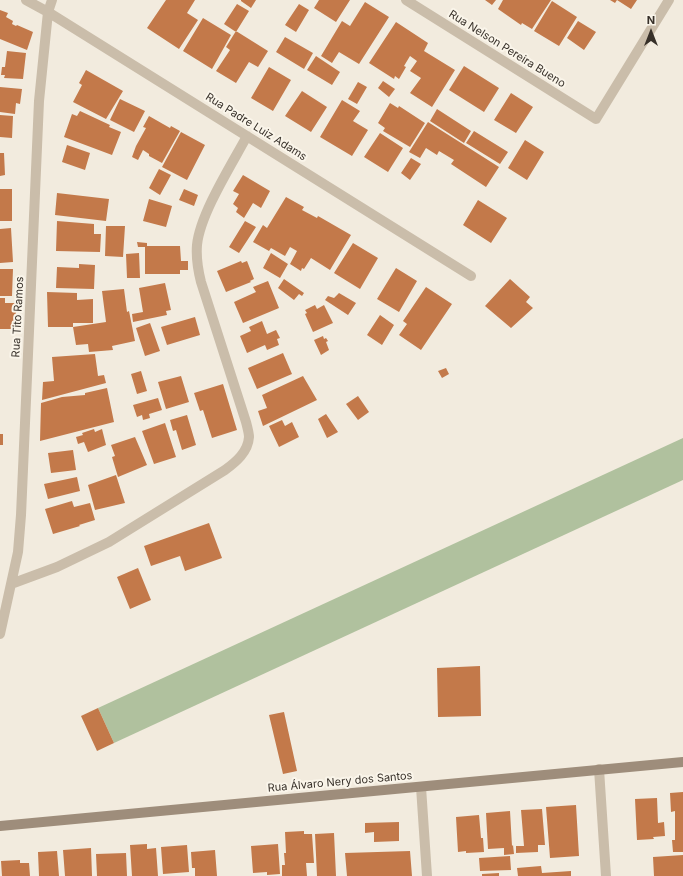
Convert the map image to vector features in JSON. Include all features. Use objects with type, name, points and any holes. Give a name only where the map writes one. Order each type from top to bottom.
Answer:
[{"type":"main road","name":"Rua Álvaro Nery dos Santos","points":[[0,826],[683,762]]},
{"type":"street","name":"Rua Padre Luiz Adams","points":[[26,0],[48,12],[471,276]]},
{"type":"street","name":"Rua Tito Ramos","points":[[0,634],[1,621],[18,552],[21,515],[39,101],[48,12],[52,0]]},
{"type":"street","name":"Rua Nelson Pereira Bueno","points":[[406,0],[596,118],[669,0]]},
{"type":"street","points":[[11,584],[57,567],[109,542],[225,470],[237,461],[245,451],[249,437],[246,422],[201,282],[197,263],[197,244],[202,226],[213,201],[247,136]]},
{"type":"street","points":[[599,769],[606,876]]},
{"type":"street","points":[[422,787],[428,876]]},
{"type":"green space","points":[[683,438],[683,480],[114,743],[98,708]]},
{"type":"building","points":[[166,0],[195,0],[187,13],[198,20],[179,49],[147,28]]},
{"type":"building","points":[[241,0],[256,0],[251,8]]},
{"type":"building","points":[[319,0],[350,0],[336,22],[314,8]]},
{"type":"building","points":[[485,0],[496,0],[492,5]]},
{"type":"building","points":[[503,0],[551,0],[532,29],[522,23],[521,25],[498,9]]},
{"type":"building","points":[[610,0],[617,0],[615,3]]},
{"type":"building","points":[[617,0],[637,0],[631,9]]},
{"type":"building","points":[[552,1],[577,17],[559,46],[534,31]]},
{"type":"building","points":[[365,2],[389,17],[359,64],[339,52],[332,63],[321,56],[342,21],[350,26]]},
{"type":"building","points":[[237,4],[249,11],[236,32],[224,24]]},
{"type":"building","points":[[299,4],[309,10],[296,32],[285,25]]},
{"type":"building","points":[[0,10],[8,13],[6,17],[13,21],[12,24],[33,32],[27,50],[0,39]]},
{"type":"building","points":[[203,18],[231,35],[212,69],[183,51]]},
{"type":"building","points":[[578,21],[596,32],[584,50],[567,38]]},
{"type":"building","points":[[396,22],[428,43],[424,51],[455,70],[432,107],[410,93],[421,78],[410,71],[417,61],[410,56],[399,79],[395,76],[394,79],[369,63]]},
{"type":"building","points":[[236,31],[268,51],[258,67],[249,62],[236,83],[216,71],[230,50],[226,47]]},
{"type":"building","points":[[285,37],[313,53],[304,69],[276,52]]},
{"type":"building","points":[[7,51],[26,53],[23,79],[4,78],[5,75],[1,75],[2,67],[5,67]]},
{"type":"building","points":[[316,56],[340,72],[332,85],[307,70]]},
{"type":"building","points":[[464,66],[499,88],[484,112],[449,90]]},
{"type":"building","points":[[269,67],[291,80],[273,111],[251,98]]},
{"type":"building","points":[[86,70],[123,91],[106,119],[73,102],[82,85],[79,83]]},
{"type":"building","points":[[383,81],[395,89],[389,97],[378,88]]},
{"type":"building","points":[[358,82],[367,87],[357,104],[348,99]]},
{"type":"building","points":[[0,87],[22,89],[20,104],[16,103],[15,114],[0,112]]},
{"type":"building","points":[[302,91],[327,107],[311,132],[285,116]]},
{"type":"building","points":[[511,93],[533,107],[516,133],[494,120]]},
{"type":"building","points":[[120,99],[145,111],[134,132],[110,120]]},
{"type":"building","points":[[342,100],[360,111],[353,121],[368,130],[352,156],[320,137]]},
{"type":"building","points":[[390,103],[398,108],[399,106],[425,123],[410,147],[383,131],[385,128],[378,123]]},
{"type":"building","points":[[437,109],[471,131],[464,143],[430,121]]},
{"type":"building","points":[[80,111],[110,125],[109,127],[121,132],[112,155],[64,137],[72,114],[77,116]]},
{"type":"building","points":[[0,115],[13,116],[12,138],[0,137]]},
{"type":"building","points":[[149,116],[170,128],[171,126],[180,131],[162,163],[149,156],[149,154],[143,150],[138,160],[132,157],[146,128],[143,127]]},
{"type":"building","points":[[428,122],[499,167],[486,187],[451,164],[454,160],[439,151],[437,155],[426,148],[420,158],[409,152]]},
{"type":"building","points":[[474,131],[508,152],[500,164],[466,143]]},
{"type":"building","points":[[181,132],[205,145],[187,180],[162,167]]},
{"type":"building","points":[[380,133],[403,148],[388,172],[364,157]]},
{"type":"building","points":[[525,140],[544,152],[527,180],[508,168]]},
{"type":"building","points":[[67,145],[90,153],[85,170],[62,162]]},
{"type":"building","points":[[0,153],[4,153],[5,175],[0,176]]},
{"type":"building","points":[[411,158],[421,164],[410,180],[401,173]]},
{"type":"building","points":[[159,169],[171,175],[160,195],[149,188]]},
{"type":"building","points":[[243,175],[270,191],[261,208],[253,203],[244,218],[236,212],[238,208],[233,204],[239,194],[233,191]]},
{"type":"building","points":[[0,189],[12,189],[12,221],[0,221]]},
{"type":"building","points":[[184,189],[198,195],[194,206],[179,200]]},
{"type":"building","points":[[57,193],[109,199],[106,221],[55,215]]},
{"type":"building","points":[[286,197],[304,207],[302,210],[317,218],[318,216],[351,235],[330,270],[311,258],[301,271],[290,264],[297,251],[290,247],[285,256],[271,248],[269,251],[253,242],[263,225],[267,228]]},
{"type":"building","points":[[149,199],[172,206],[166,227],[143,221]]},
{"type":"building","points":[[478,200],[507,218],[491,243],[463,225]]},
{"type":"building","points":[[57,221],[94,224],[94,234],[101,234],[100,252],[56,251]]},
{"type":"building","points":[[245,221],[256,227],[239,253],[229,247]]},
{"type":"building","points":[[106,226],[125,226],[123,257],[105,256]]},
{"type":"building","points":[[11,228],[13,262],[0,263],[0,229]]},
{"type":"building","points":[[137,242],[147,243],[147,246],[180,246],[181,261],[188,261],[188,270],[180,270],[180,274],[145,274],[145,247],[138,247]]},
{"type":"building","points":[[353,243],[378,258],[360,289],[334,273]]},
{"type":"building","points":[[139,253],[140,278],[127,278],[126,254]]},
{"type":"building","points":[[271,253],[288,264],[280,278],[263,268]]},
{"type":"building","points":[[241,261],[242,263],[247,261],[254,279],[250,281],[251,282],[226,292],[217,271]]},
{"type":"building","points":[[79,264],[95,265],[94,289],[56,288],[57,267],[79,268]]},
{"type":"building","points":[[396,268],[417,281],[399,312],[377,299]]},
{"type":"building","points":[[0,269],[13,269],[12,296],[0,296]]},
{"type":"building","points":[[284,279],[304,293],[302,296],[299,294],[294,300],[278,288]]},
{"type":"building","points":[[510,279],[530,297],[526,302],[533,308],[511,328],[485,306]]},
{"type":"building","points":[[268,281],[279,308],[243,323],[234,302],[256,292],[253,287]]},
{"type":"building","points":[[165,283],[171,310],[166,311],[167,315],[133,322],[132,314],[143,312],[139,288]]},
{"type":"building","points":[[426,287],[452,304],[421,350],[399,335],[407,324],[403,321]]},
{"type":"building","points":[[124,289],[127,312],[129,311],[135,341],[112,346],[113,350],[89,352],[88,344],[76,345],[73,327],[106,322],[102,291]]},
{"type":"building","points":[[47,292],[77,293],[77,300],[93,299],[93,323],[73,323],[73,327],[48,327]]},
{"type":"building","points":[[339,293],[356,303],[348,315],[325,300],[328,296],[334,298]]},
{"type":"building","points":[[0,298],[5,298],[5,303],[16,303],[16,329],[0,329]]},
{"type":"building","points":[[315,305],[317,309],[324,305],[333,323],[313,332],[305,314],[307,313],[305,310]]},
{"type":"building","points":[[380,315],[394,325],[382,345],[367,335]]},
{"type":"building","points":[[195,317],[200,335],[167,345],[161,327]]},
{"type":"building","points":[[262,321],[267,334],[276,330],[280,338],[277,339],[279,345],[267,350],[265,345],[247,353],[240,336],[251,331],[249,327]]},
{"type":"building","points":[[150,323],[160,351],[145,356],[136,328]]},
{"type":"building","points":[[323,336],[324,339],[326,338],[328,341],[326,342],[329,350],[321,355],[314,340]]},
{"type":"building","points":[[283,353],[292,374],[257,389],[248,368]]},
{"type":"building","points":[[95,354],[98,376],[104,375],[106,383],[42,400],[43,382],[54,381],[52,357]]},
{"type":"building","points":[[446,368],[449,374],[442,378],[438,371]]},
{"type":"building","points":[[141,371],[147,391],[137,394],[131,374]]},
{"type":"building","points":[[181,376],[189,402],[166,409],[158,382]]},
{"type":"building","points":[[303,376],[317,400],[263,426],[258,411],[267,408],[262,395]]},
{"type":"building","points":[[223,384],[237,430],[212,438],[203,410],[200,411],[194,393]]},
{"type":"building","points":[[107,388],[114,422],[40,441],[41,403],[62,397],[85,395],[85,393]]},
{"type":"building","points":[[358,396],[369,412],[358,420],[346,404]]},
{"type":"building","points":[[158,398],[162,410],[149,414],[150,418],[143,420],[142,415],[137,417],[133,405]]},
{"type":"building","points":[[326,414],[338,432],[327,438],[318,419]]},
{"type":"building","points":[[187,415],[196,445],[182,450],[176,430],[173,431],[170,420]]},
{"type":"building","points":[[282,420],[285,426],[292,422],[299,437],[279,447],[269,426]]},
{"type":"building","points":[[165,423],[176,457],[154,464],[142,431]]},
{"type":"building","points":[[94,429],[95,432],[102,429],[106,445],[88,452],[84,442],[78,444],[76,437],[83,435],[82,433]]},
{"type":"building","points":[[0,434],[3,434],[3,445],[0,445]]},
{"type":"building","points":[[135,437],[147,465],[118,477],[112,457],[115,456],[111,445]]},
{"type":"building","points":[[73,450],[76,470],[51,473],[48,453]]},
{"type":"building","points":[[116,475],[125,503],[95,510],[88,485]]},
{"type":"building","points":[[77,477],[80,491],[48,499],[44,484]]},
{"type":"building","points":[[72,501],[74,507],[90,503],[95,520],[53,534],[45,509]]},
{"type":"building","points":[[209,523],[222,558],[185,571],[180,556],[151,566],[144,546]]},
{"type":"building","points":[[138,568],[151,600],[130,609],[117,577]]},
{"type":"building","points":[[480,666],[481,716],[438,717],[437,668]]},
{"type":"building","points":[[98,708],[114,743],[97,751],[81,716]]},
{"type":"building","points":[[284,712],[297,771],[283,774],[269,715]]},
{"type":"building","points":[[683,792],[683,852],[673,852],[672,840],[675,840],[675,811],[671,812],[670,793]]},
{"type":"building","points":[[657,798],[658,823],[664,822],[665,836],[653,837],[654,839],[637,840],[635,799]]},
{"type":"building","points":[[576,805],[579,856],[550,858],[546,807]]},
{"type":"building","points":[[542,809],[545,845],[538,845],[538,852],[516,853],[516,846],[524,846],[521,810]]},
{"type":"building","points":[[510,811],[512,846],[513,845],[514,854],[504,855],[504,848],[488,849],[486,813]]},
{"type":"building","points":[[479,815],[484,852],[458,852],[456,817]]},
{"type":"building","points":[[399,822],[399,841],[374,842],[374,832],[365,833],[365,823]]},
{"type":"building","points":[[304,831],[304,834],[312,834],[314,863],[306,863],[307,876],[282,876],[282,865],[285,865],[284,853],[286,853],[285,832]]},
{"type":"building","points":[[334,833],[336,876],[317,876],[315,834]]},
{"type":"building","points":[[147,844],[147,849],[156,848],[158,876],[132,876],[130,845]]},
{"type":"building","points":[[278,844],[280,874],[267,875],[267,872],[253,873],[251,846]]},
{"type":"building","points":[[187,845],[189,872],[163,874],[161,847]]},
{"type":"building","points":[[91,848],[92,876],[65,876],[63,850]]},
{"type":"building","points":[[215,850],[217,876],[195,876],[195,868],[192,868],[191,852]]},
{"type":"building","points":[[57,851],[59,876],[39,876],[38,852]]},
{"type":"building","points":[[410,851],[412,876],[347,876],[345,853]]},
{"type":"building","points":[[126,853],[127,876],[97,876],[96,854]]},
{"type":"building","points":[[683,855],[683,876],[654,876],[653,857]]},
{"type":"building","points":[[510,856],[511,870],[480,871],[479,858]]},
{"type":"building","points":[[20,860],[20,863],[29,863],[30,876],[2,876],[1,861]]},
{"type":"building","points":[[541,866],[542,873],[571,871],[571,876],[518,876],[517,868]]},
{"type":"building","points":[[499,873],[499,876],[482,876],[482,874]]}]
